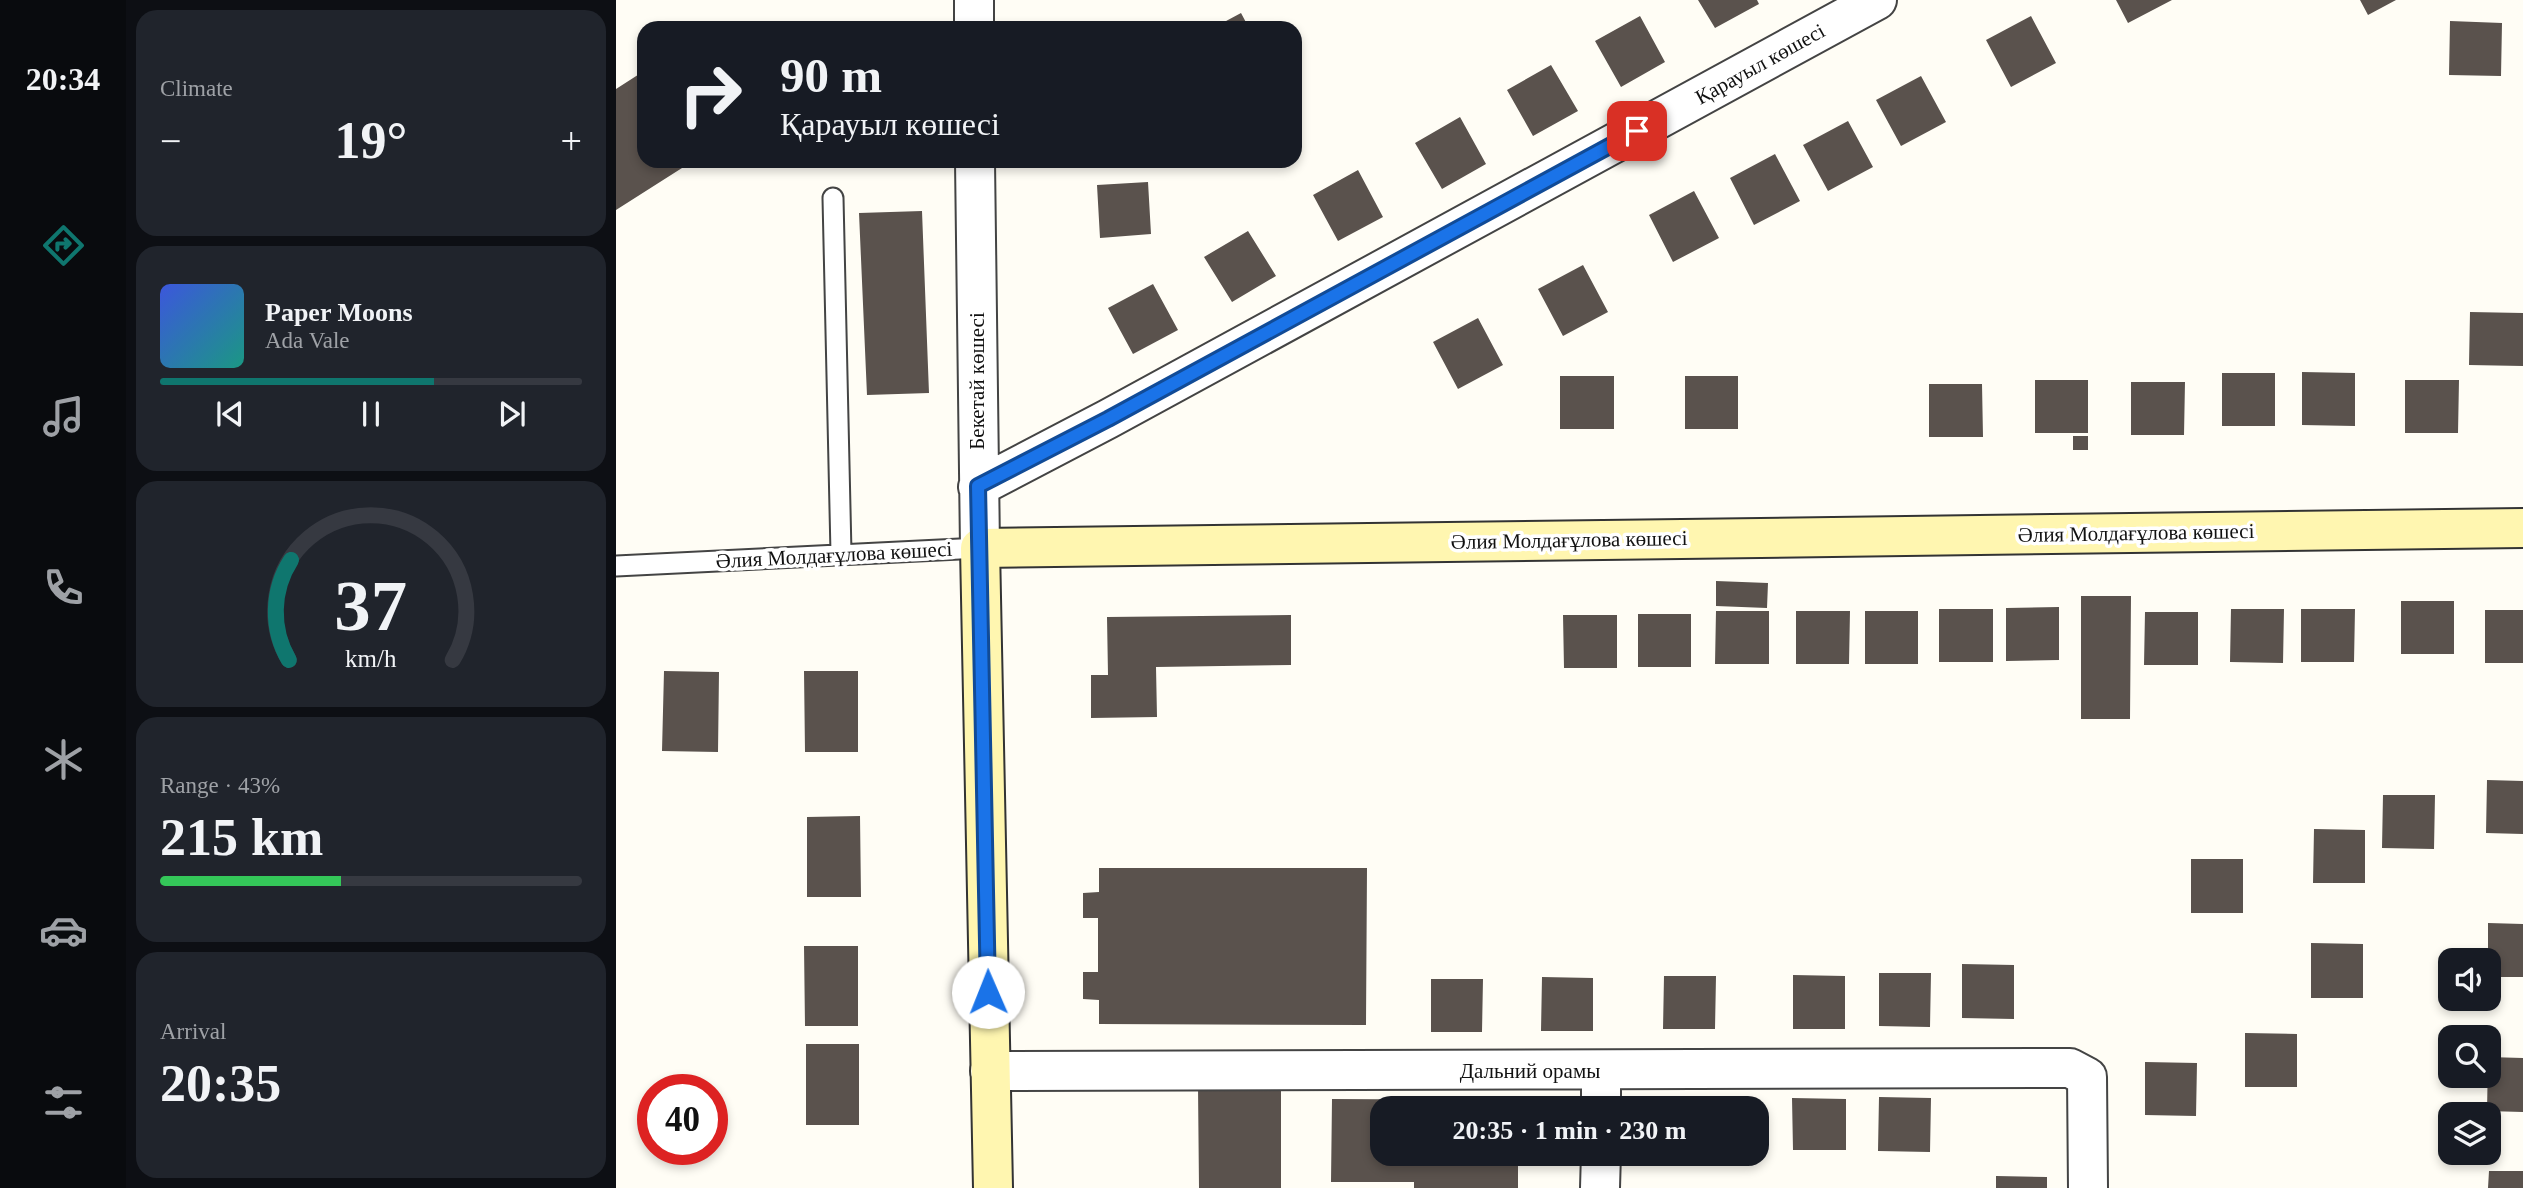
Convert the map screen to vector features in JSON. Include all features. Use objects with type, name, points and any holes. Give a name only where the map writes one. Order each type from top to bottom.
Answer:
[{"type":"street","points":[[974,0],[974,21]]},
{"type":"street","name":"Қарауыл көшесі","points":[[978,486],[1108,419],[1877,0]]},
{"type":"street","name":"Бекетай көшесі","points":[[975,168],[978,486],[993,1188]]},
{"type":"street","name":"Әлия Молдағұлова көшесі","points":[[980,548],[2523,528]]},
{"type":"street","name":"Дальний орамы","points":[[990,1071],[1601,1089],[2070,1068],[2087,1077],[2088,1188]]},
{"type":"street","points":[[1600,1188],[1601,1166]]},
{"type":"lane","points":[[833,198],[841,553]]},
{"type":"lane","name":"Әлия Молдағұлова көшесі","points":[[616,566],[980,548]]},
{"type":"building","points":[[1698,0],[1757,0],[1759,4],[1715,28]]},
{"type":"building","points":[[2116,0],[2172,0],[2128,23]]},
{"type":"building","points":[[2360,0],[2396,0],[2368,15]]},
{"type":"building","points":[[1241,13],[1245,21],[1226,21]]},
{"type":"building","points":[[1640,16],[1665,62],[1621,87],[1595,41]]},
{"type":"building","points":[[2031,16],[2056,63],[2011,87],[1986,40]]},
{"type":"building","points":[[2450,21],[2502,23],[2501,76],[2449,75]]},
{"type":"building","points":[[1551,65],[1578,111],[1533,136],[1507,90]]},
{"type":"building","points":[[637,76],[637,168],[682,168],[616,210],[616,89]]},
{"type":"building","points":[[1921,76],[1946,122],[1901,146],[1876,100]]},
{"type":"building","points":[[1460,117],[1486,164],[1442,189],[1415,143]]},
{"type":"building","points":[[1848,121],[1873,167],[1828,191],[1803,145]]},
{"type":"building","points":[[1775,154],[1800,201],[1754,225],[1730,178]]},
{"type":"building","points":[[1358,170],[1383,217],[1338,241],[1313,195]]},
{"type":"building","points":[[1148,182],[1151,234],[1100,238],[1097,185]]},
{"type":"building","points":[[1694,191],[1719,238],[1673,262],[1649,215]]},
{"type":"building","points":[[922,211],[929,393],[867,395],[859,213]]},
{"type":"building","points":[[1248,231],[1276,276],[1232,302],[1204,257]]},
{"type":"building","points":[[1583,265],[1608,312],[1563,336],[1538,289]]},
{"type":"building","points":[[1153,284],[1178,330],[1133,354],[1108,308]]},
{"type":"building","points":[[2470,312],[2523,313],[2523,366],[2469,365]]},
{"type":"building","points":[[1478,318],[1503,365],[1458,389],[1433,342]]},
{"type":"building","points":[[2302,372],[2355,373],[2355,426],[2302,425]]},
{"type":"building","points":[[2222,373],[2275,373],[2275,426],[2222,426]]},
{"type":"building","points":[[1560,376],[1614,376],[1614,429],[1560,429]]},
{"type":"building","points":[[1685,376],[1738,376],[1738,429],[1685,429]]},
{"type":"building","points":[[2035,380],[2088,380],[2088,433],[2035,433]]},
{"type":"building","points":[[2405,380],[2459,380],[2458,433],[2405,433]]},
{"type":"building","points":[[2131,382],[2185,382],[2184,435],[2131,435]]},
{"type":"building","points":[[1929,384],[1982,384],[1983,437],[1929,437]]},
{"type":"building","points":[[2073,436],[2088,436],[2088,450],[2073,450]]},
{"type":"building","points":[[1716,581],[1768,583],[1767,608],[1716,606]]},
{"type":"building","points":[[2081,596],[2131,596],[2130,719],[2081,719]]},
{"type":"building","points":[[2401,601],[2454,601],[2454,654],[2401,654]]},
{"type":"building","points":[[2059,607],[2059,660],[2006,661],[2006,608]]},
{"type":"building","points":[[1939,609],[1993,609],[1993,662],[1939,662]]},
{"type":"building","points":[[2231,609],[2284,609],[2283,663],[2230,662]]},
{"type":"building","points":[[2301,609],[2355,609],[2354,662],[2301,662]]},
{"type":"building","points":[[2485,610],[2523,610],[2523,663],[2485,663]]},
{"type":"building","points":[[1716,611],[1769,611],[1769,664],[1715,664]]},
{"type":"building","points":[[1796,611],[1850,611],[1849,664],[1796,664]]},
{"type":"building","points":[[1865,611],[1918,611],[1918,664],[1865,664]]},
{"type":"building","points":[[2145,612],[2198,612],[2198,665],[2144,665]]},
{"type":"building","points":[[1638,614],[1691,614],[1691,667],[1638,667]]},
{"type":"building","points":[[1291,615],[1291,665],[1156,667],[1157,717],[1091,718],[1091,675],[1108,675],[1107,617]]},
{"type":"building","points":[[1563,615],[1617,615],[1617,668],[1564,668]]},
{"type":"building","points":[[664,671],[719,672],[718,752],[662,751]]},
{"type":"building","points":[[804,671],[858,671],[858,752],[805,752]]},
{"type":"building","points":[[2487,780],[2523,781],[2523,834],[2486,833]]},
{"type":"building","points":[[2383,795],[2435,795],[2434,849],[2382,848]]},
{"type":"building","points":[[860,816],[861,897],[807,897],[807,817]]},
{"type":"building","points":[[2314,829],[2365,830],[2365,883],[2313,883]]},
{"type":"building","points":[[2191,859],[2243,859],[2243,913],[2191,913]]},
{"type":"building","points":[[1099,868],[1367,868],[1366,1025],[1099,1024],[1099,1000],[1083,999],[1083,972],[1098,972],[1098,918],[1083,918],[1083,893],[1099,892]]},
{"type":"building","points":[[2488,923],[2523,924],[2523,977],[2501,977],[2501,948],[2488,948]]},
{"type":"building","points":[[2311,943],[2363,944],[2363,998],[2311,998]]},
{"type":"building","points":[[804,946],[858,946],[858,1026],[805,1026]]},
{"type":"building","points":[[1962,964],[2014,965],[2014,1019],[1962,1018]]},
{"type":"building","points":[[1879,973],[1931,973],[1930,1027],[1879,1026]]},
{"type":"building","points":[[1793,975],[1845,976],[1845,1029],[1793,1029]]},
{"type":"building","points":[[1664,976],[1716,976],[1715,1029],[1663,1029]]},
{"type":"building","points":[[1542,977],[1593,978],[1593,1031],[1541,1031]]},
{"type":"building","points":[[1431,979],[1483,979],[1482,1032],[1431,1032]]},
{"type":"building","points":[[2245,1033],[2297,1034],[2297,1087],[2245,1087]]},
{"type":"building","points":[[806,1044],[859,1044],[859,1125],[806,1125]]},
{"type":"building","points":[[2501,1057],[2523,1058],[2523,1112],[2501,1111],[2501,1102],[2487,1102],[2487,1088],[2501,1088]]},
{"type":"building","points":[[2145,1062],[2197,1063],[2196,1116],[2145,1115]]},
{"type":"building","points":[[1198,1087],[1281,1087],[1281,1188],[1199,1188]]},
{"type":"building","points":[[1879,1097],[1931,1098],[1930,1152],[1878,1151]]},
{"type":"building","points":[[1792,1098],[1846,1099],[1846,1150],[1793,1150]]},
{"type":"building","points":[[1332,1099],[1370,1099],[1370,1166],[1518,1166],[1518,1188],[1414,1188],[1414,1182],[1331,1182]]},
{"type":"building","points":[[2489,1171],[2523,1171],[2523,1188],[2488,1188]]},
{"type":"building","points":[[1996,1176],[2047,1177],[2047,1188],[1996,1188]]},
{"type":"route","points":[[988,992],[978,486],[1108,419],[1637,131]]}]
